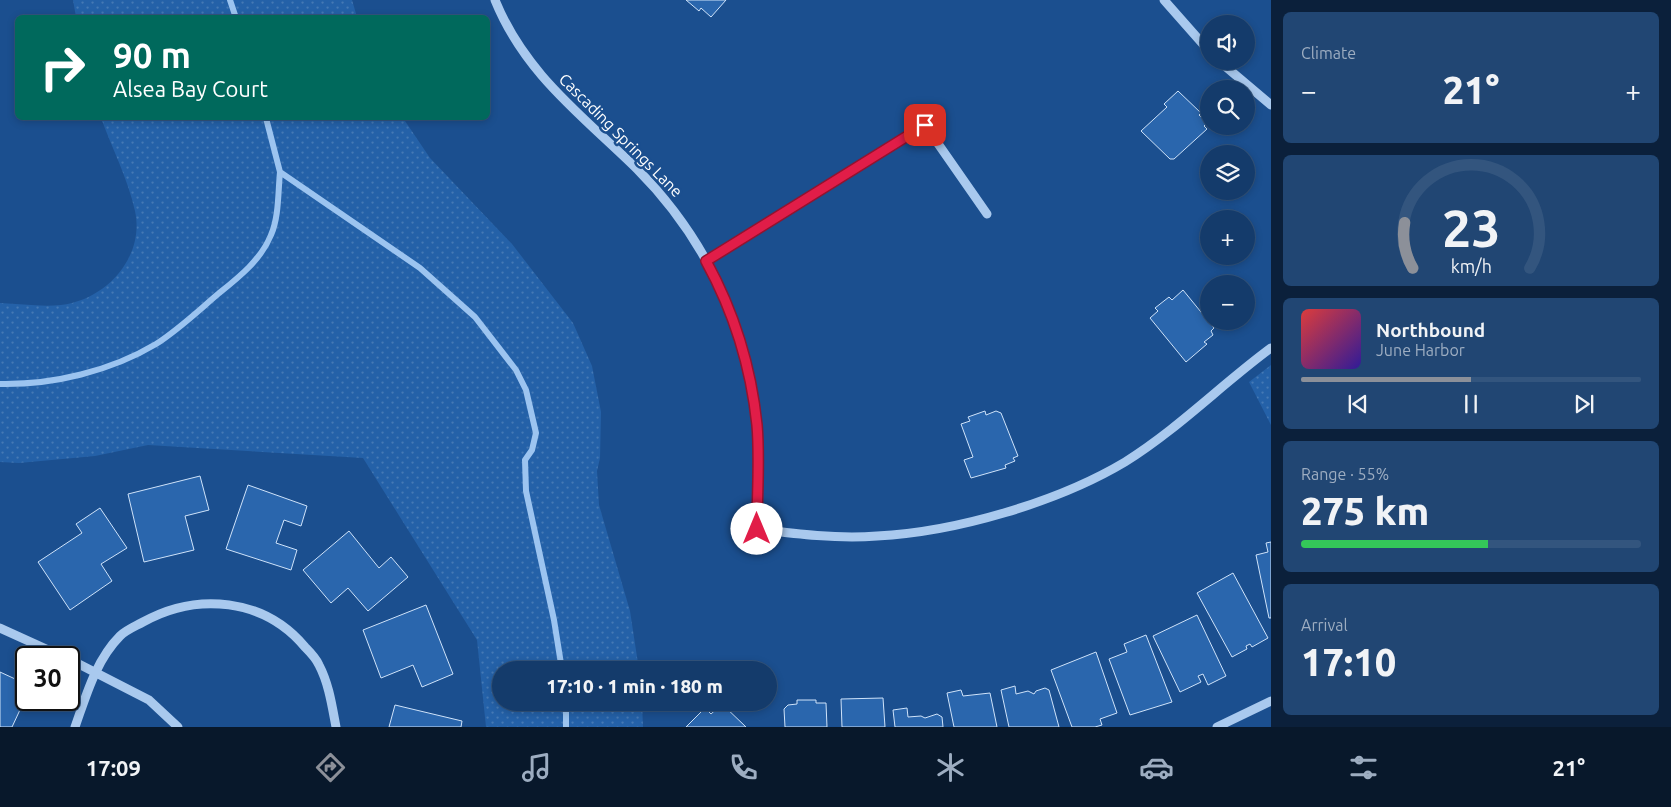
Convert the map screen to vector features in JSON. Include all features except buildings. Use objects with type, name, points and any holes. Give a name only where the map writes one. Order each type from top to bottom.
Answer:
[{"type":"street","name":"Cascading Springs Lane","points":[[495,0],[515,43],[533,66],[560,97],[667,200],[694,236],[722,290],[739,334],[751,383],[757,426],[757,529],[815,536],[878,536],[941,528],[1013,509],[1062,492],[1125,462],[1173,428],[1271,348]]},
{"type":"street","points":[[1164,0],[1200,41]]},
{"type":"street","points":[[1230,70],[1271,105]]},
{"type":"street","points":[[706,261],[925,125],[987,214]]},
{"type":"street","points":[[74,727],[96,671],[121,635],[165,610],[208,602],[244,607],[274,619],[297,637],[319,663],[331,698],[336,727]]},
{"type":"street","points":[[0,628],[40,646]]},
{"type":"street","points":[[80,664],[149,700],[178,727]]},
{"type":"street","points":[[1216,727],[1271,701]]},
{"type":"shaded area","points":[[73,0],[352,0],[356,15],[76,15]]},
{"type":"shaded area","points":[[102,120],[404,120],[430,158],[512,244],[573,323],[592,366],[601,412],[600,458],[597,471],[599,505],[630,611],[638,661],[492,661],[492,711],[642,711],[643,727],[486,727],[477,640],[363,458],[148,445],[95,456],[19,463],[0,462],[0,303],[39,306],[61,305],[93,295],[107,285],[128,260],[134,244],[137,228],[132,199]]},
{"type":"shaded area","points":[[1271,365],[1271,425],[1249,382]]},
{"type":"waterway","points":[[230,0],[235,15]]},
{"type":"waterway","points":[[267,120],[280,172],[420,268],[475,317],[516,370],[526,390],[536,433],[532,450],[525,460],[526,491],[554,620],[561,661]]},
{"type":"waterway","points":[[0,384],[20,384],[61,379],[101,369],[139,354],[172,333],[241,275],[261,253],[267,244],[276,220],[280,172]]},
{"type":"waterway","points":[[566,711],[566,727]]},
{"type":"route","points":[[757,529],[757,426],[751,383],[739,334],[722,290],[706,261],[925,125]]}]
